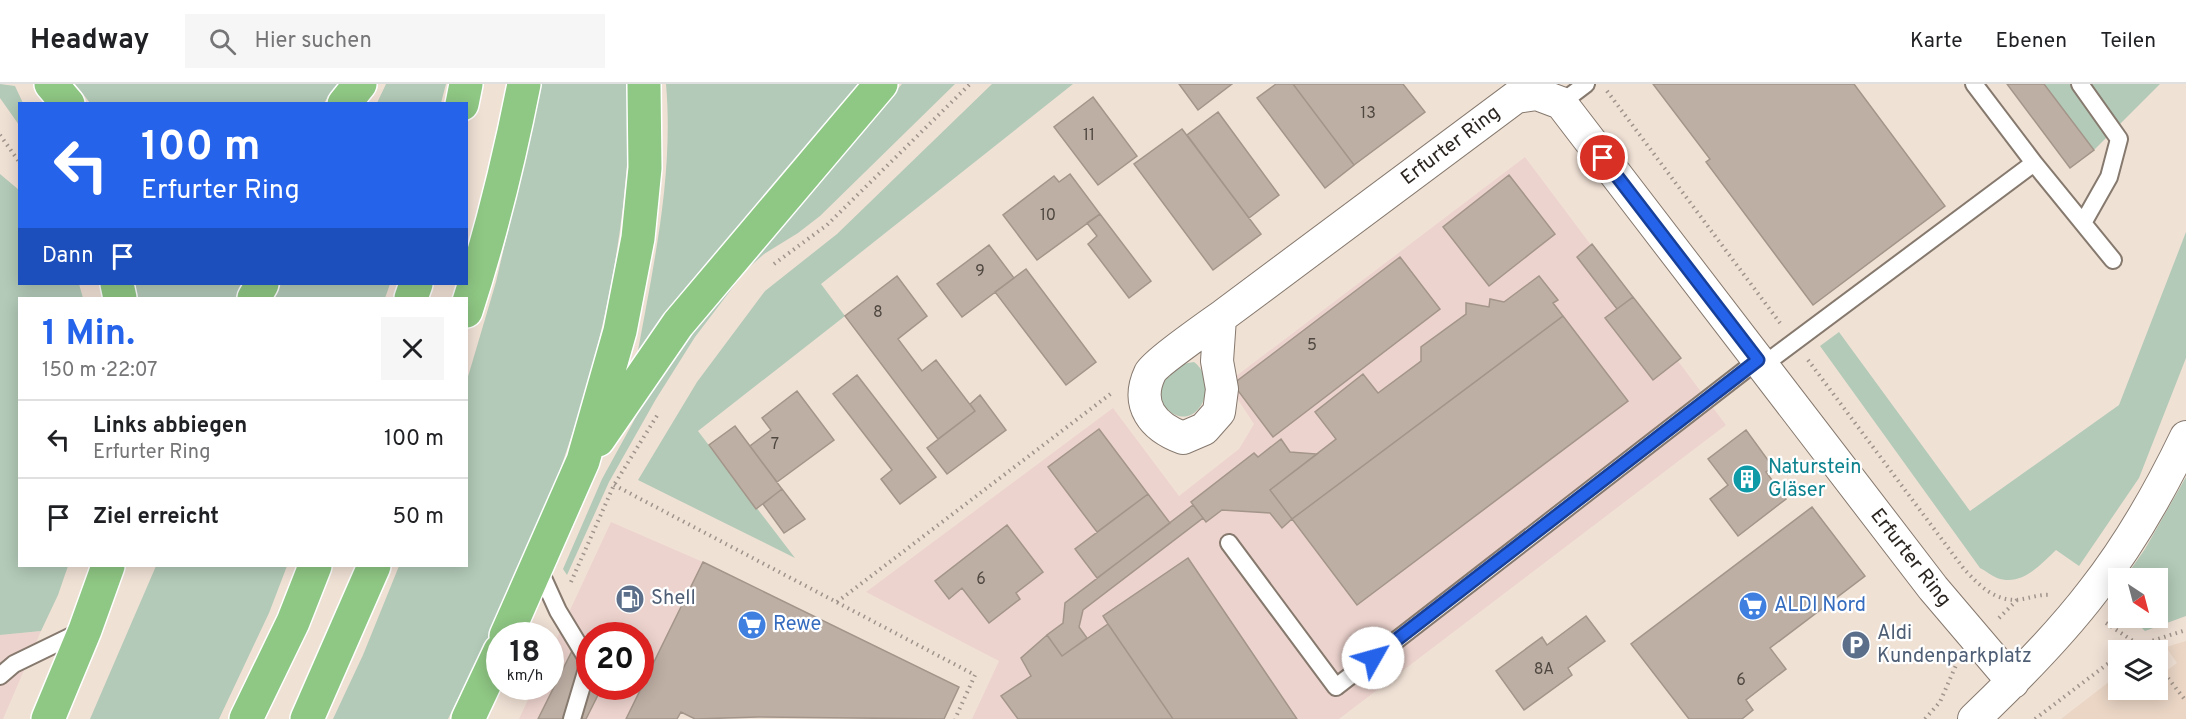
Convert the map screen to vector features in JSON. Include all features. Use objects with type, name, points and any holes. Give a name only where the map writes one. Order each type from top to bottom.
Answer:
[{"type":"highway","points":[[41,84],[48,102]]},
{"type":"highway","points":[[51,84],[66,102]]},
{"type":"highway","points":[[346,102],[362,84]]},
{"type":"highway","points":[[355,102],[362,84]]},
{"type":"highway","points":[[462,102],[466,84]]},
{"type":"highway","points":[[468,304],[501,183],[524,84]]},
{"type":"highway","points":[[512,622],[583,461],[620,331],[638,238],[645,168],[644,84]]},
{"type":"highway","points":[[583,461],[678,324],[881,84]]},
{"type":"highway","points":[[48,719],[85,630],[108,567]]},
{"type":"highway","points":[[85,630],[117,567]]},
{"type":"highway","points":[[246,719],[293,622],[315,567]]},
{"type":"highway","points":[[307,719],[374,567]]},
{"type":"highway","points":[[468,719],[486,681]]},
{"type":"street","name":"Erfurter Ring","points":[[1151,370],[1516,98],[1537,94],[1560,103],[1933,588],[2013,682]]},
{"type":"street","points":[[1151,370],[1143,391],[1147,408],[1155,422],[1167,432],[1183,438],[1204,429],[1219,412],[1222,389],[1217,361],[1220,318]]},
{"type":"street","points":[[1974,719],[2013,682],[2080,606],[2126,544],[2165,480],[2186,437]]},
{"type":"lane","points":[[1560,103],[1586,84]]},
{"type":"lane","points":[[1974,84],[2034,163],[2113,260]]},
{"type":"lane","points":[[2080,84],[2119,139],[2109,177],[2083,223]]},
{"type":"lane","points":[[1229,543],[1336,687],[1760,363],[1794,342],[2034,163]]},
{"type":"lane","points":[[538,567],[558,611],[590,662],[572,719]]},
{"type":"lane","points":[[0,676],[14,664],[85,630]]},
{"type":"path","points":[[772,265],[827,225],[970,84]]},
{"type":"path","points":[[1602,84],[1979,586],[1998,598],[2018,600],[2040,594],[2063,596],[2131,640]]},
{"type":"path","points":[[0,135],[18,160]]},
{"type":"path","points":[[837,603],[1105,396],[1151,370]]},
{"type":"path","points":[[558,611],[614,484],[664,404]]},
{"type":"path","points":[[614,484],[975,675],[955,719]]},
{"type":"path","points":[[2155,640],[2186,630]]},
{"type":"path","points":[[2035,719],[2108,664]]},
{"type":"path","points":[[2168,678],[2186,701]]},
{"type":"shaded area","points":[[1525,157],[1726,425],[1339,719],[972,719],[999,661],[866,592],[1113,408],[1179,496],[1239,449],[1254,424],[1227,383]]},
{"type":"shaded area","name":"Shell","points":[[611,522],[703,562],[654,662],[654,622],[576,622],[576,700],[635,700],[626,719],[519,719],[528,700],[564,700],[564,623]]},
{"type":"shaded area","points":[[41,631],[3,719],[0,719],[0,635]]},
{"type":"shaded area","points":[[2186,641],[2186,719],[2061,719],[2108,683],[2108,700],[2168,700],[2168,670],[2177,663],[2168,646]]},
{"type":"green space","points":[[0,84],[15,86],[23,102],[18,102],[18,124],[0,98]]},
{"type":"green space","points":[[75,84],[338,84],[324,102],[89,102]]},
{"type":"green space","points":[[386,84],[446,84],[441,102],[377,102]]},
{"type":"green space","points":[[542,84],[629,84],[629,145],[623,206],[609,297],[598,342],[587,386],[559,474],[497,620],[486,622],[486,642],[448,719],[333,719],[363,655],[399,567],[468,567],[468,377],[496,282]]},
{"type":"green space","points":[[666,84],[868,84],[637,356],[665,187],[668,118]]},
{"type":"green space","points":[[902,84],[955,84],[820,216],[764,254],[746,270],[695,337],[656,399],[609,482],[567,575],[563,569],[602,479],[648,395],[689,332],[764,239]]},
{"type":"green space","points":[[992,84],[1073,84],[821,284],[845,316],[698,431],[795,558],[638,480],[697,382],[765,291],[837,234]]},
{"type":"green space","points":[[2044,84],[2160,84],[2094,150]]},
{"type":"green space","points":[[0,174],[18,189],[18,285],[79,285],[83,297],[18,297],[18,567],[68,567],[58,595],[41,631],[0,635]]},
{"type":"green space","points":[[2186,232],[2186,358],[2139,478],[2079,566],[2056,550],[2037,568],[2015,580],[1993,576],[1980,568],[1820,346],[1839,332],[1970,511],[2119,405]]},
{"type":"green space","points":[[134,285],[244,285],[238,297],[137,297]]},
{"type":"green space","points":[[280,285],[390,285],[385,297],[274,297]]},
{"type":"green space","points":[[1194,362],[1202,371],[1206,382],[1206,394],[1202,404],[1195,412],[1187,416],[1177,416],[1161,401],[1159,394],[1161,386],[1170,372]]},
{"type":"green space","points":[[2186,477],[2186,616],[2168,623],[2168,568],[2132,568]]},
{"type":"green space","points":[[156,567],[287,567],[269,613],[219,719],[90,719]]},
{"type":"building","points":[[1179,84],[1232,84],[1198,110]]},
{"type":"building","points":[[1276,84],[1293,84],[1354,165],[1325,188],[1257,98]]},
{"type":"building","points":[[1293,84],[1403,84],[1425,112],[1354,165]]},
{"type":"building","points":[[1653,84],[1854,84],[1945,206],[1813,305],[1706,162],[1710,159]]},
{"type":"building","points":[[2007,84],[2044,84],[2094,150],[2070,168]]},
{"type":"building","points":[[1093,97],[1137,156],[1098,185],[1054,127]]},
{"type":"building","points":[[1218,112],[1279,195],[1249,218],[1187,135]]},
{"type":"building","points":[[1182,129],[1261,234],[1213,270],[1134,164]]},
{"type":"building","points":[[1070,174],[1100,214],[1037,260],[1003,215],[1054,176],[1059,182]]},
{"type":"building","points":[[1509,175],[1555,234],[1489,286],[1443,227]]},
{"type":"building","points":[[1100,214],[1151,281],[1129,298],[1088,244],[1097,236],[1087,223]]},
{"type":"building","points":[[1592,244],[1633,297],[1617,309],[1577,257]]},
{"type":"building","points":[[989,245],[1014,278],[962,317],[937,284]]},
{"type":"building","points":[[1400,257],[1440,309],[1273,437],[1233,384]]},
{"type":"building","points":[[1026,269],[1096,362],[1066,385],[995,292]]},
{"type":"building","points":[[897,276],[927,316],[898,339],[922,371],[936,360],[975,411],[938,439],[845,316]]},
{"type":"building","points":[[1539,276],[1558,300],[1553,303],[1563,316],[1292,519],[1270,490],[1336,439],[1315,412],[1363,374],[1378,393],[1421,361],[1421,347],[1466,314],[1466,303],[1489,307],[1490,299],[1504,302]]},
{"type":"building","points":[[1633,297],[1681,358],[1653,380],[1605,318]]},
{"type":"building","points":[[1563,316],[1628,401],[1357,605],[1292,519]]},
{"type":"building","points":[[857,375],[936,477],[900,504],[881,479],[892,470],[833,394]]},
{"type":"building","points":[[797,391],[834,440],[777,482],[750,446],[771,430],[762,418]]},
{"type":"building","points":[[980,395],[1006,430],[947,474],[927,448],[975,411],[970,404]]},
{"type":"building","points":[[735,426],[782,489],[756,509],[709,445]]},
{"type":"building","points":[[1099,429],[1148,494],[1097,532],[1048,467]]},
{"type":"building","name":"Naturstein Gläser","points":[[1746,430],[1773,467],[1766,472],[1786,499],[1738,536],[1710,499],[1728,485],[1708,459]]},
{"type":"building","points":[[1281,439],[1290,452],[1317,454],[1270,490],[1292,519],[1282,528],[1270,513],[1222,510],[1206,522],[1191,502],[1254,453],[1258,457]]},
{"type":"building","points":[[782,489],[805,519],[784,533],[763,504]]},
{"type":"building","points":[[1148,494],[1170,523],[1097,578],[1075,549]]},
{"type":"building","points":[[1193,505],[1203,518],[1083,610],[1079,627],[1087,638],[1062,656],[1047,635],[1063,623],[1065,603]]},
{"type":"building","name":"ALDI Nord","points":[[1812,507],[1865,576],[1770,648],[1786,669],[1746,700],[1753,710],[1742,719],[1689,719],[1631,644]]},
{"type":"building","points":[[1007,525],[1043,572],[1016,593],[1020,599],[989,623],[962,588],[949,599],[935,581]]},
{"type":"building","points":[[1188,558],[1297,719],[1173,719],[1108,624],[1103,616]]},
{"type":"building","name":"Rewe","points":[[703,562],[959,687],[944,719],[758,717],[695,719],[681,712],[677,719],[626,719],[635,700],[654,700],[654,662]]},
{"type":"building","points":[[1586,616],[1605,641],[1568,668],[1572,675],[1524,710],[1496,671],[1542,637],[1547,645]]},
{"type":"building","points":[[1108,624],[1173,719],[1018,719],[1001,696],[1031,676],[1021,658],[1047,635],[1062,656]]},
{"type":"building","points":[[575,645],[576,700],[596,700],[586,719],[538,719],[548,700],[564,700],[564,667]]},
{"type":"place","name":"Naturstein Gläser","points":[[1747,479]]},
{"type":"place","name":"Shell","points":[[630,599]]},
{"type":"place","name":"ALDI Nord","points":[[1753,606]]},
{"type":"place","name":"Rewe","points":[[752,625]]},
{"type":"place","name":"Aldi Kundenparkplatz","points":[[1856,645]]},
{"type":"route","points":[[1373,658],[1758,360],[1603,158]]}]
